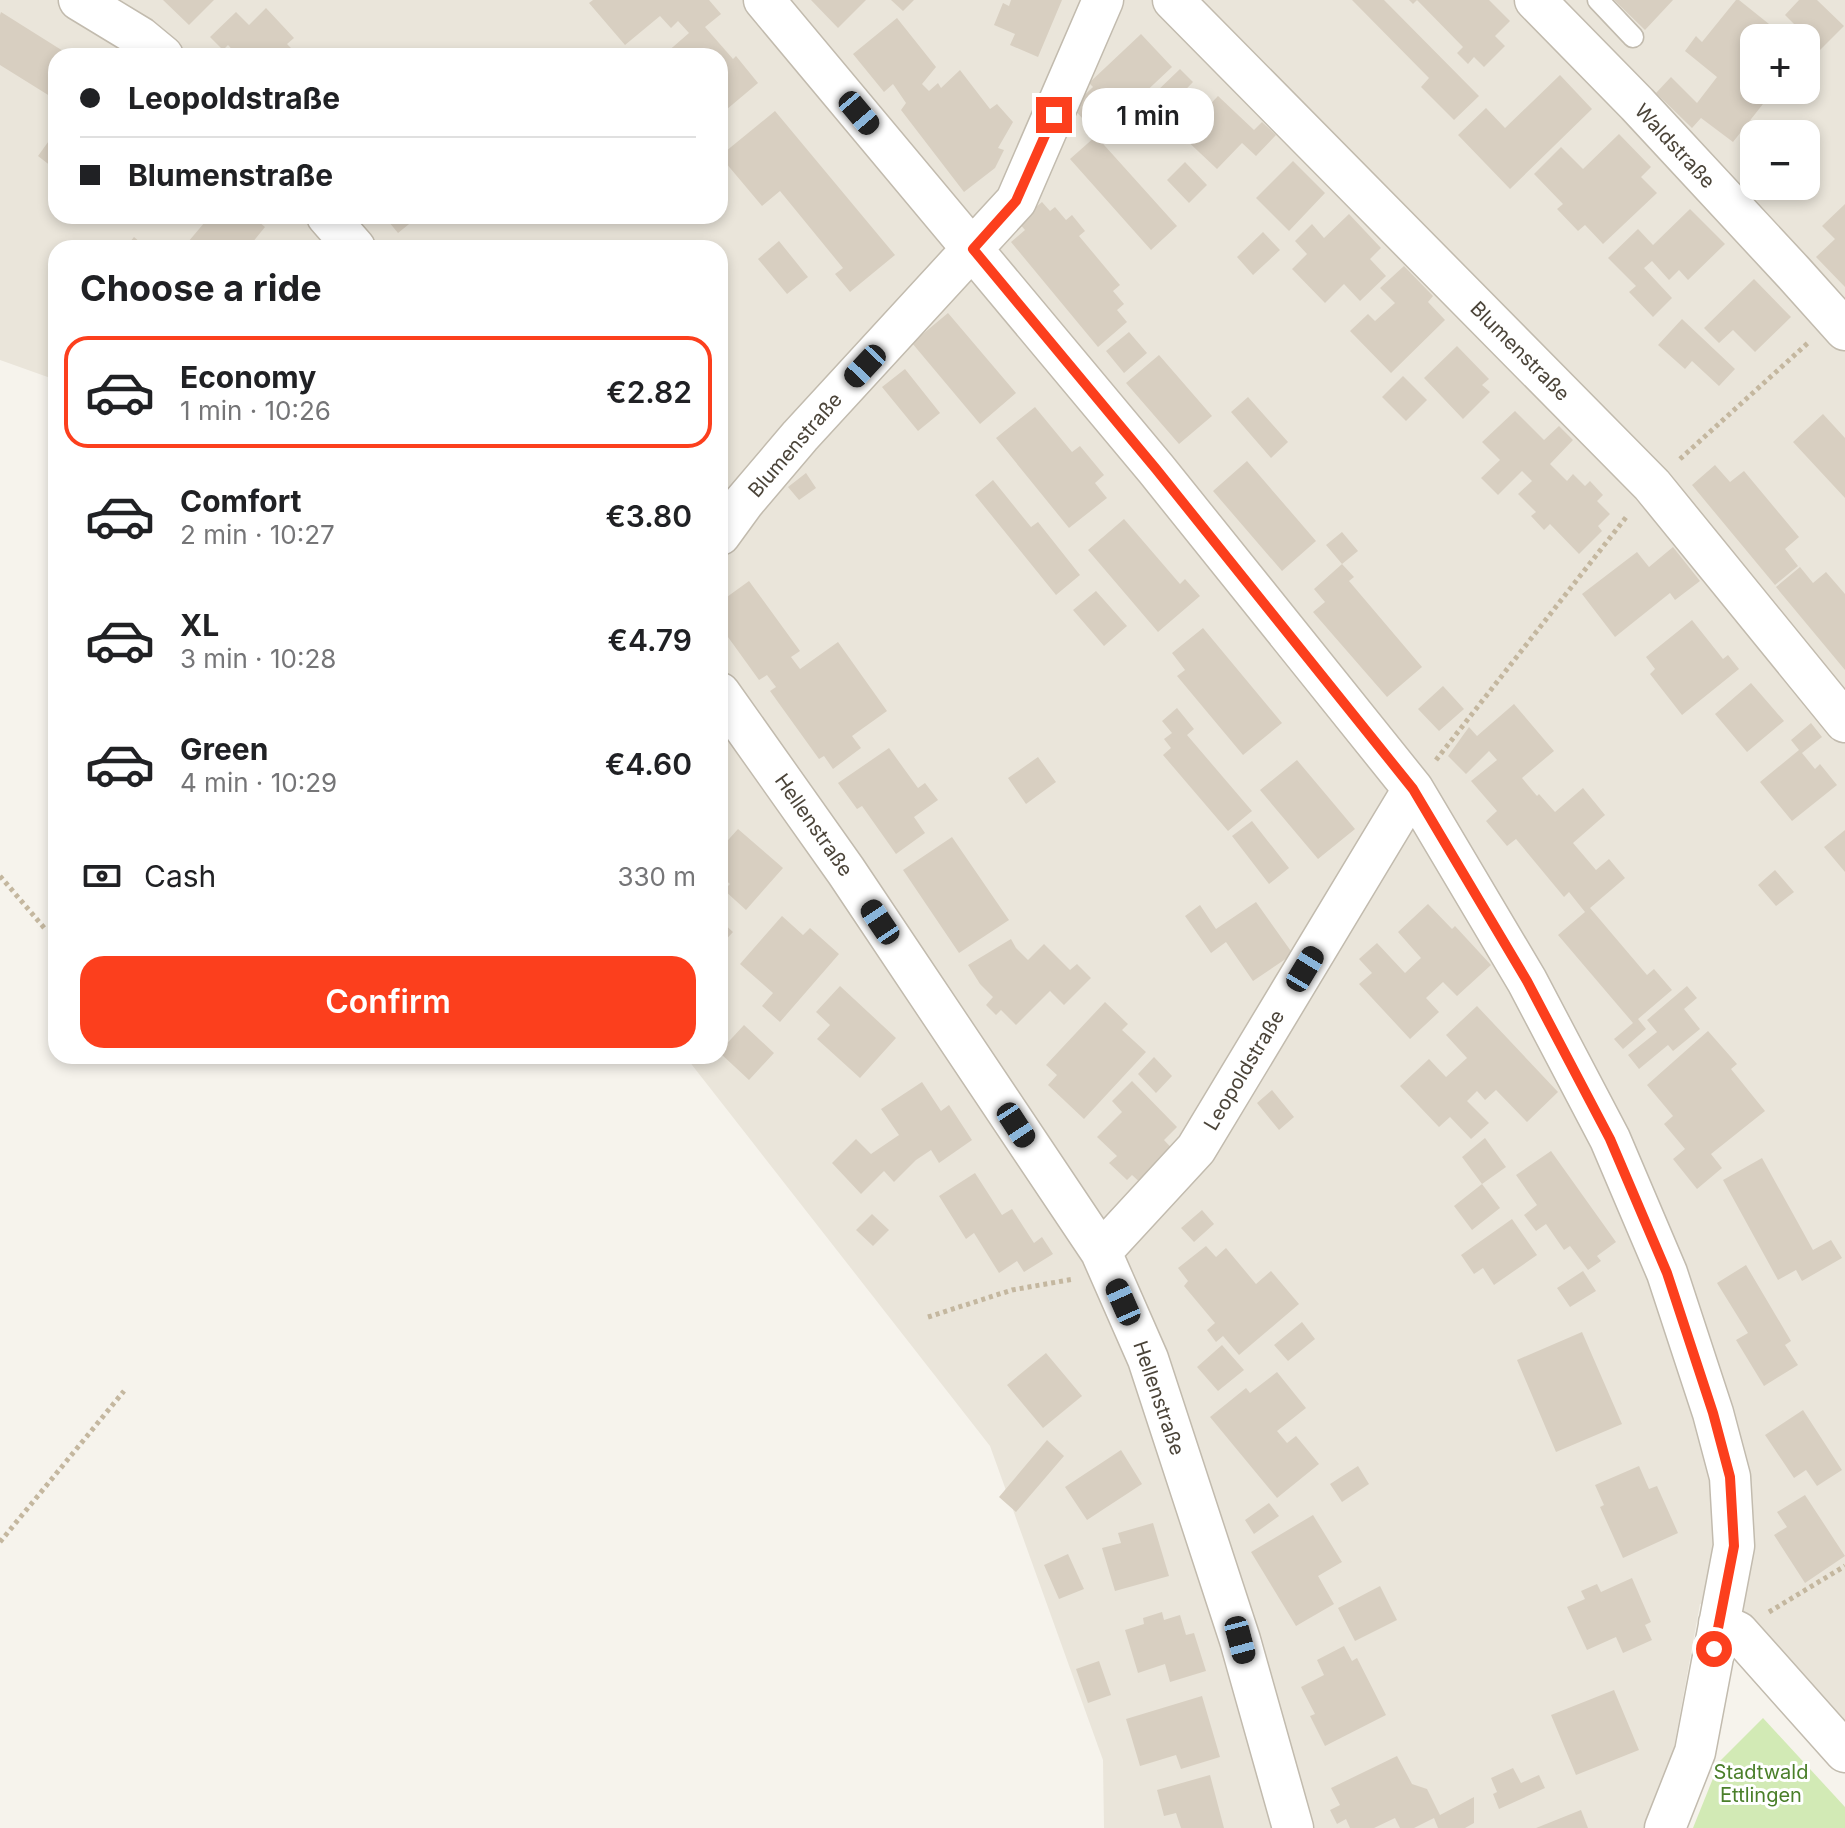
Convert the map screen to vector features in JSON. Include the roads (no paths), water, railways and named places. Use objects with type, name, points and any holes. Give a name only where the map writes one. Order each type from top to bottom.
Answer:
[{"type":"street","points":[[79,0],[153,48]]},
{"type":"street","points":[[764,0],[1156,469],[1413,789],[1534,994],[1610,1139],[1667,1273],[1713,1413],[1730,1477],[1734,1546],[1728,1627],[1695,1752],[1665,1828]]},
{"type":"street","name":"Blumenstraße","points":[[728,524],[800,436],[1016,201],[1103,0]]},
{"type":"street","name":"Blumenstraße","points":[[1173,0],[1652,485],[1845,722]]},
{"type":"street","name":"Waldstraße","points":[[1535,0],[1637,104],[1840,324]]},
{"type":"street","points":[[334,224],[348,240]]},
{"type":"street","name":"Hellenstraße","points":[[728,704],[846,871],[1106,1262],[1148,1359],[1240,1640],[1293,1828]]},
{"type":"street","name":"Leopoldstraße","points":[[1106,1262],[1196,1149],[1413,789]]},
{"type":"street","points":[[1728,1627],[1845,1752]]},
{"type":"lane","points":[[1598,0],[1633,37]]},
{"type":"park label","name":"Stadtwald Ettlingen","points":[[1761,1784]]}]
